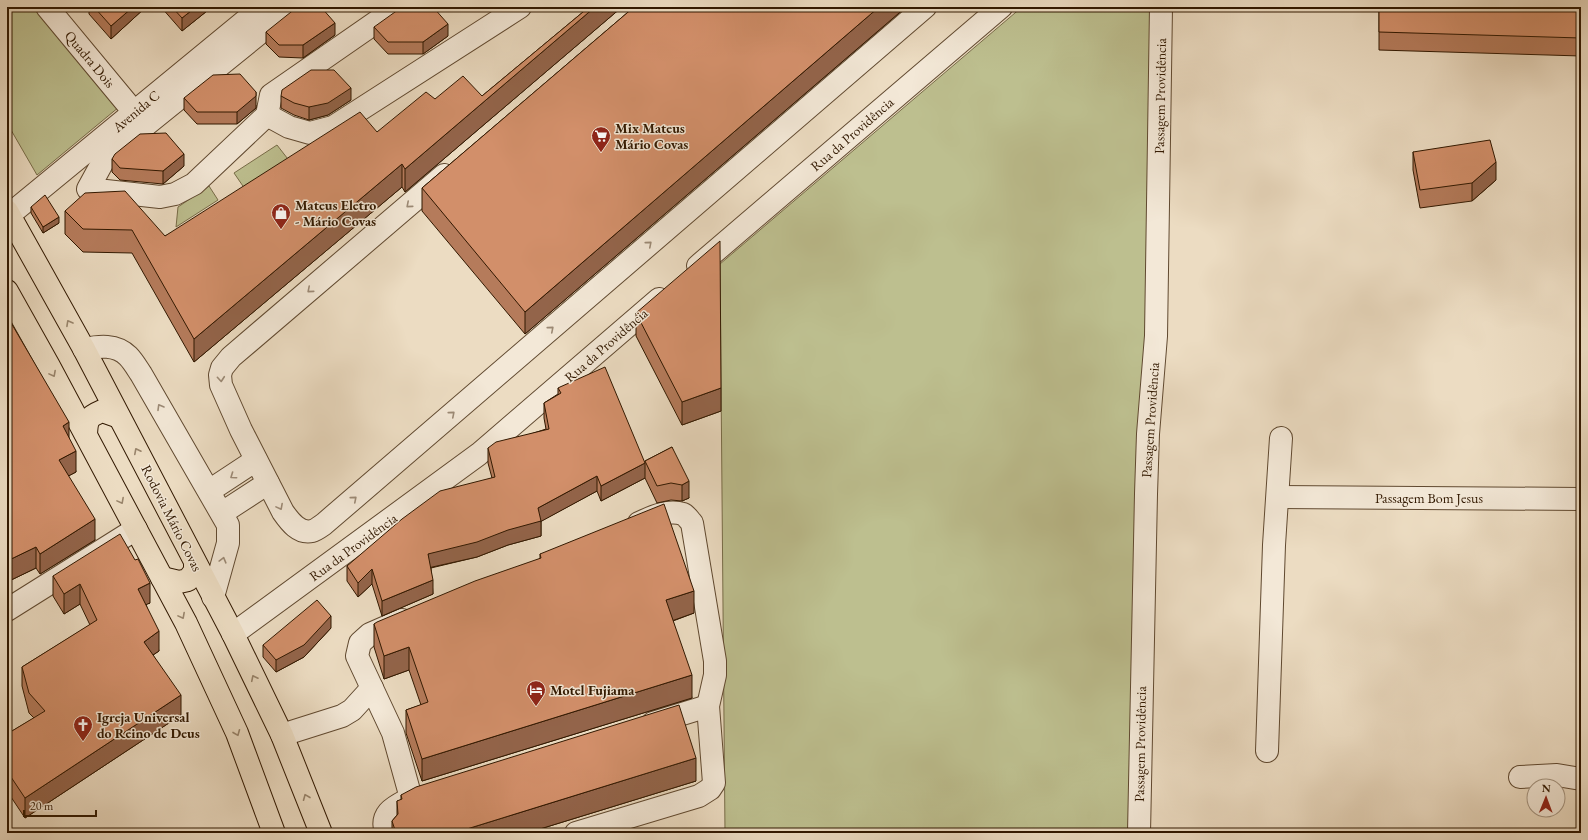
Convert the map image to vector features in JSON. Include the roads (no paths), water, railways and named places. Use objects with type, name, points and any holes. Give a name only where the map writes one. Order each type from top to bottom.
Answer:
[{"type":"main road","name":"Rodovia Mário Covas","points":[[8,213],[84,349],[195,564],[233,634],[282,735],[321,833]]},
{"type":"main road","points":[[9,299],[86,434],[186,623],[237,733],[274,833]]},
{"type":"main road","points":[[86,434],[87,422],[92,415],[102,411],[119,417]]},
{"type":"main road","points":[[162,578],[179,582],[188,580],[195,571],[195,564]]},
{"type":"street","name":"Quadra Dois","points":[[47,7],[134,112]]},
{"type":"street","name":"Avenida C","points":[[8,213],[37,194],[134,112],[239,14],[262,7]]},
{"type":"street","points":[[292,7],[105,158],[88,189],[160,197],[175,194],[194,184],[267,115],[271,95],[398,7]]},
{"type":"street","points":[[267,115],[289,127],[310,133],[333,127],[520,7]]},
{"type":"street","points":[[460,161],[237,352],[222,368],[220,375],[225,396],[256,460],[290,523],[300,529],[312,531],[324,524],[925,7]]},
{"type":"street","name":"Rua da Providência","points":[[233,634],[478,454],[1001,7]]},
{"type":"street","name":"Passagem Providência","points":[[1139,833],[1148,434],[1156,336],[1161,7]]},
{"type":"street","points":[[84,349],[101,346],[116,348],[128,355],[141,374],[222,513],[228,525],[228,543],[213,598]]},
{"type":"street","points":[[1267,751],[1274,545],[1281,438]]},
{"type":"street","points":[[209,491],[256,460]]},
{"type":"street","points":[[222,513],[268,483]]},
{"type":"street","name":"Passagem Bom Jesus","points":[[1278,497],[1581,499]]},
{"type":"street","points":[[576,833],[699,796],[710,789],[714,783],[708,706],[715,675],[715,661],[692,523],[684,514],[672,512],[655,516],[618,531]]},
{"type":"street","points":[[7,610],[136,529]]},
{"type":"street","points":[[386,833],[385,820],[390,810],[419,795],[393,733],[357,656],[360,643],[370,634],[421,612]]},
{"type":"street","points":[[282,735],[342,716],[352,710],[372,688]]},
{"type":"street","points":[[632,729],[708,706]]},
{"type":"street","points":[[1520,777],[1557,775],[1581,779]]},
{"type":"place","name":"Mix Mateus Mário Covas","points":[[601,153]]},
{"type":"place","name":"Mateus Eletro - Mário Covas","points":[[281,230]]},
{"type":"place","name":"Motel Fujiama","points":[[536,707]]},
{"type":"place","name":"Igreja Universal do Reino de Deus","points":[[83,742]]}]
